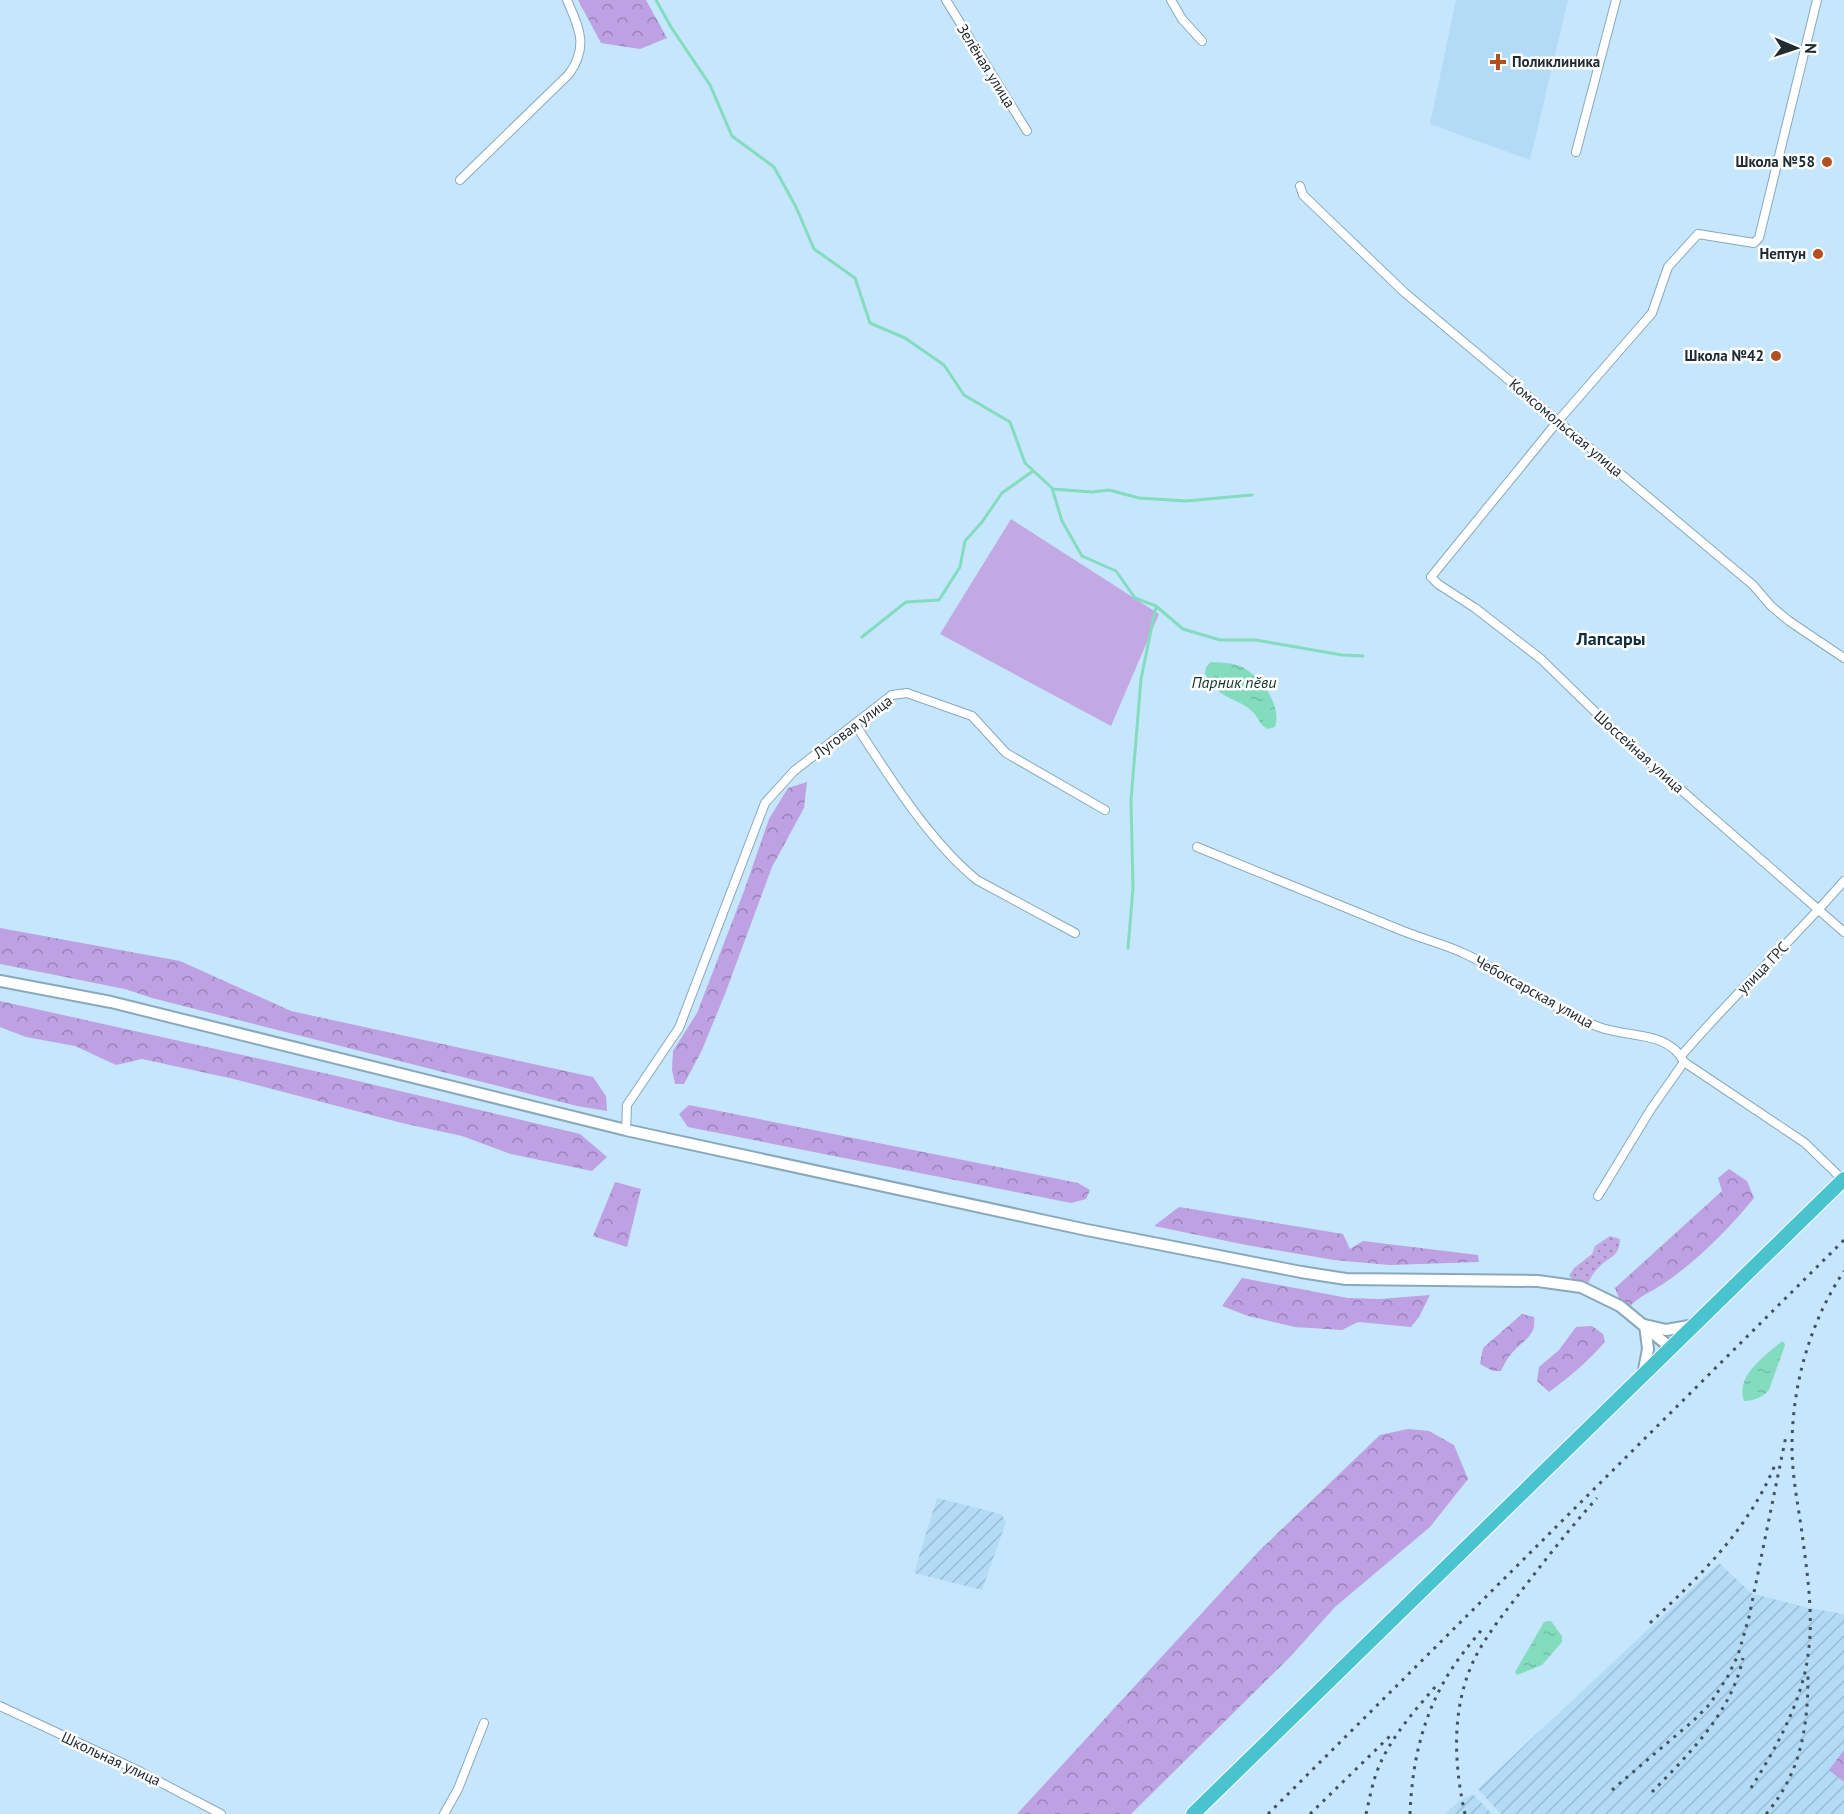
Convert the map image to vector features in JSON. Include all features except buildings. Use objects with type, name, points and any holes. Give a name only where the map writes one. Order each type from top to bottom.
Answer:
[{"type":"highway","points":[[1193,1814],[1843,1180]]},
{"type":"street","points":[[460,180],[569,74],[577,63],[581,43],[579,29],[567,0]]},
{"type":"street","name":"Зелёная улица","points":[[946,0],[1027,131]]},
{"type":"street","points":[[1171,0],[1182,19],[1202,41]]},
{"type":"street","points":[[1576,152],[1616,0]]},
{"type":"street","points":[[1558,421],[1652,313],[1668,267],[1698,234],[1754,243],[1759,238],[1817,0]]},
{"type":"street","name":"Комсомольская улица","points":[[1300,186],[1303,195],[1404,292],[1753,585],[1770,606],[1844,658]]},
{"type":"street","name":"Шоссейная улица","points":[[1558,421],[1431,577],[1541,659],[1624,740],[1844,932]]},
{"type":"street","name":"Луговая улица","points":[[626,1130],[627,1105],[679,1028],[765,804],[794,771],[892,695],[907,693],[972,716],[1006,753],[1105,810]]},
{"type":"street","points":[[855,724],[891,780],[926,826],[965,870],[1006,897],[1074,933]]},
{"type":"street","name":"Чебоксарская улица","points":[[1197,847],[1411,934],[1463,952],[1600,1028],[1645,1035],[1665,1043],[1683,1059],[1804,1143],[1843,1180]]},
{"type":"street","name":"улица ГРС","points":[[1598,1196],[1683,1059],[1711,1021],[1844,881]]},
{"type":"street","points":[[0,981],[111,1002],[626,1130],[1087,1230],[1301,1272],[1346,1279],[1560,1283],[1581,1287],[1620,1306],[1671,1348]]},
{"type":"street","points":[[1645,1325],[1666,1330],[1695,1325]]},
{"type":"street","points":[[1643,1375],[1648,1349],[1645,1325]]},
{"type":"street","name":"Школьная улица","points":[[0,1706],[135,1769],[221,1814]]},
{"type":"street","points":[[444,1814],[458,1789],[484,1723]]},
{"type":"shaded area","name":"Поликлиника","points":[[1456,0],[1568,0],[1530,160],[1430,124]]},
{"type":"shaded area","points":[[1011,519],[1159,614],[1111,726],[940,634]]},
{"type":"shaded area","points":[[1610,1236],[1620,1239],[1614,1256],[1598,1268],[1588,1283],[1577,1283],[1569,1276],[1574,1268],[1592,1254],[1595,1246]]},
{"type":"shaded area","points":[[937,1498],[1001,1514],[1006,1522],[982,1590],[914,1573]]},
{"type":"shaded area","points":[[1719,1563],[1751,1593],[1808,1608],[1844,1614],[1844,1814],[1501,1814],[1478,1789]]},
{"type":"shaded area","points":[[1473,1794],[1492,1814],[1445,1814],[1458,1802]]},
{"type":"green space","points":[[578,0],[646,0],[667,38],[640,49],[601,43]]},
{"type":"green space","points":[[807,782],[804,808],[772,867],[702,1050],[684,1084],[675,1084],[672,1070],[673,1051],[697,1013],[769,819],[788,788]]},
{"type":"green space","points":[[0,928],[180,961],[291,1011],[593,1077],[606,1096],[607,1111],[577,1106],[152,998],[125,989],[0,964]]},
{"type":"green space","points":[[0,1001],[337,1076],[580,1134],[607,1157],[592,1171],[511,1154],[462,1136],[402,1123],[234,1079],[142,1059],[116,1065],[75,1046],[26,1037],[0,1027]]},
{"type":"green space","points":[[689,1105],[1078,1183],[1090,1190],[1086,1199],[1071,1203],[688,1127],[679,1114]]},
{"type":"green space","points":[[1729,1169],[1747,1181],[1754,1198],[1734,1222],[1700,1255],[1676,1275],[1629,1307],[1619,1298],[1615,1288],[1722,1191],[1718,1178]]},
{"type":"green space","points":[[615,1182],[641,1189],[627,1247],[593,1236]]},
{"type":"green space","points":[[1179,1207],[1343,1234],[1350,1249],[1363,1241],[1478,1255],[1479,1262],[1390,1265],[1334,1260],[1154,1226]]},
{"type":"green space","points":[[1242,1278],[1348,1298],[1380,1299],[1430,1295],[1411,1327],[1358,1322],[1342,1330],[1295,1327],[1248,1316],[1222,1306]]},
{"type":"green space","points":[[1522,1314],[1534,1317],[1533,1329],[1528,1338],[1510,1355],[1501,1371],[1493,1371],[1480,1364],[1483,1348]]},
{"type":"green space","points":[[1592,1326],[1603,1334],[1605,1342],[1549,1392],[1537,1381],[1539,1367],[1559,1350],[1576,1327]]},
{"type":"green space","points":[[1408,1429],[1429,1431],[1454,1445],[1468,1479],[1430,1527],[1335,1607],[1290,1657],[1131,1814],[1017,1814],[1259,1551],[1380,1435]]},
{"type":"green space","points":[[1844,1750],[1844,1782],[1829,1770]]},
{"type":"water","name":"Парник пӗви","points":[[1211,662],[1240,666],[1264,686],[1276,710],[1275,727],[1268,729],[1250,709],[1215,688],[1205,674],[1206,667]]},
{"type":"water","points":[[1781,1342],[1785,1345],[1769,1390],[1758,1398],[1744,1401],[1742,1392],[1744,1383],[1753,1367]]},
{"type":"water","points":[[1551,1621],[1562,1636],[1562,1642],[1542,1665],[1517,1675],[1515,1672],[1544,1622]]},
{"type":"waterway","points":[[656,0],[671,27],[710,85],[732,136],[774,167],[796,207],[814,249],[855,278],[870,323],[905,338],[944,365],[964,395],[1010,422],[1025,463],[1052,488],[1062,521],[1082,556],[1116,571],[1135,598],[1156,606],[1141,679],[1131,800],[1133,888],[1128,948]]},
{"type":"waterway","points":[[862,637],[906,602],[939,600],[960,567],[965,541],[982,522],[1002,493],[1033,471]]},
{"type":"waterway","points":[[1052,489],[1092,492],[1109,490],[1139,498],[1186,501],[1252,495]]},
{"type":"waterway","points":[[1156,606],[1183,629],[1220,640],[1256,640],[1342,655],[1363,656]]},
{"type":"railway","points":[[1268,1814],[1844,1240]]},
{"type":"railway","points":[[1751,1788],[1787,1724],[1805,1673],[1810,1640],[1810,1610],[1793,1469],[1795,1401],[1805,1355],[1813,1333],[1844,1271]]},
{"type":"railway","points":[[1612,1790],[1693,1721],[1710,1704],[1728,1676],[1738,1655],[1749,1617],[1786,1436]]},
{"type":"railway","points":[[1650,1623],[1687,1588],[1737,1531],[1764,1489],[1775,1465]]},
{"type":"railway","points":[[1465,1814],[1458,1770],[1457,1725],[1465,1682],[1473,1662],[1502,1616],[1597,1498]]},
{"type":"railway","points":[[1410,1814],[1417,1755],[1435,1699],[1458,1659],[1484,1627]]},
{"type":"railway","points":[[1652,1792],[1694,1747],[1719,1714],[1729,1697],[1743,1658]]},
{"type":"railway","points":[[1766,1814],[1778,1798],[1795,1766],[1804,1731],[1808,1675]]},
{"type":"railway","points":[[1366,1814],[1375,1776],[1385,1753],[1405,1723],[1436,1686]]},
{"type":"railway","points":[[1310,1814],[1391,1735]]},
{"type":"place","name":"Поликлиника","points":[[1498,62]]},
{"type":"place","name":"Школа №58","points":[[1827,162]]},
{"type":"place","name":"Нептун","points":[[1818,254]]},
{"type":"place","name":"Школа №42","points":[[1776,356]]},
{"type":"district","name":"Лапсары","points":[[1611,639]]}]
